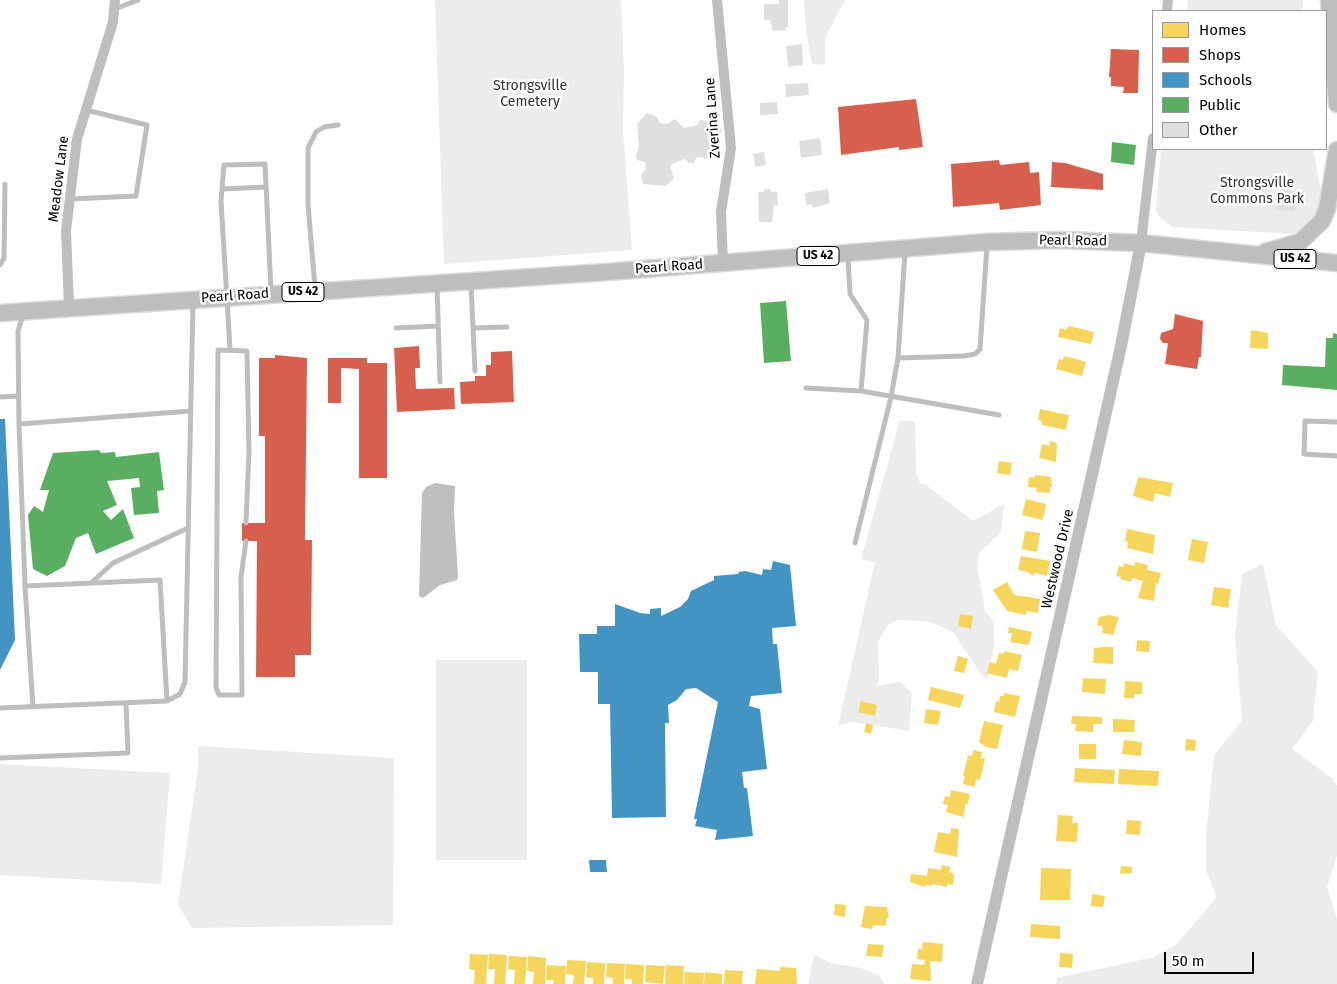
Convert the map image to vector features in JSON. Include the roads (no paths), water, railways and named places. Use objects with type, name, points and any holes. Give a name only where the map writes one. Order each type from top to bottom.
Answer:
[{"type":"main road","points":[[1329,0],[1337,104]]},
{"type":"main road","points":[[1253,255],[1300,242],[1322,221],[1327,209],[1337,150]]},
{"type":"main road","name":"Pearl Road","points":[[0,313],[723,264],[987,242],[1062,240],[1141,244],[1337,263]]},
{"type":"street","name":"Zverina Lane","points":[[717,0],[731,148],[721,212],[723,264]]},
{"type":"street","name":"Meadow Lane","points":[[69,307],[66,231],[77,139],[113,22],[115,5]]},
{"type":"street","name":"Westwood Drive","points":[[977,984],[1117,364],[1141,244],[1152,147]]},
{"type":"lane","points":[[115,5],[138,0]]},
{"type":"lane","points":[[70,199],[136,196],[148,126],[86,110]]},
{"type":"lane","points":[[315,291],[308,204],[308,148],[316,132],[324,127],[338,125]]},
{"type":"lane","points":[[230,349],[222,189],[224,165],[265,164],[272,294]]},
{"type":"lane","points":[[0,265],[4,258],[5,184]]},
{"type":"lane","points":[[222,189],[266,187]]},
{"type":"lane","points":[[898,358],[964,356],[975,354],[980,350],[987,242]]},
{"type":"lane","points":[[855,543],[892,397],[898,358],[906,248]]},
{"type":"lane","points":[[848,258],[850,294],[867,320],[861,391]]},
{"type":"lane","points":[[471,280],[475,371]]},
{"type":"lane","points":[[437,282],[440,382]]},
{"type":"lane","points":[[0,708],[167,701],[180,694],[185,682],[193,299]]},
{"type":"lane","points":[[24,311],[18,331],[18,396],[25,586],[33,707]]},
{"type":"lane","points":[[396,328],[438,326]]},
{"type":"lane","points":[[473,328],[507,327]]},
{"type":"lane","points":[[246,523],[250,452],[247,351],[218,350],[216,687],[219,695],[242,695],[241,577],[246,540]]},
{"type":"lane","points":[[806,388],[861,391],[999,415]]},
{"type":"lane","points":[[0,397],[18,396]]},
{"type":"lane","points":[[19,424],[191,411]]},
{"type":"lane","points":[[1337,422],[1305,421],[1304,454],[1337,456]]},
{"type":"lane","points":[[90,583],[113,562],[188,528]]},
{"type":"lane","points":[[25,586],[160,580],[167,701]]},
{"type":"lane","points":[[0,758],[128,753],[126,703]]},
{"type":"park label","name":"Strongsville Cemetery","points":[[530,94]]},
{"type":"park label","name":"Strongsville Commons Park","points":[[1257,192]]}]
